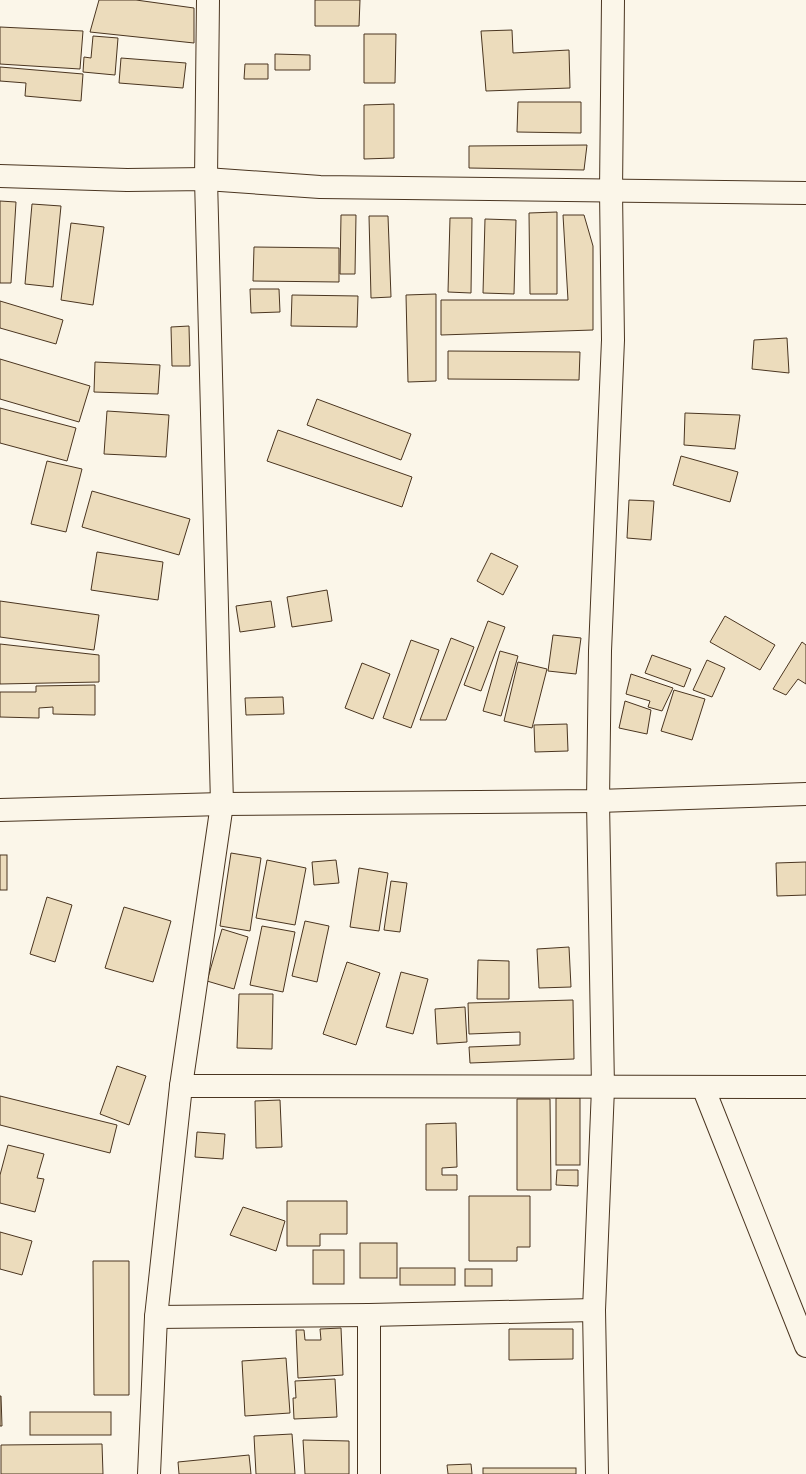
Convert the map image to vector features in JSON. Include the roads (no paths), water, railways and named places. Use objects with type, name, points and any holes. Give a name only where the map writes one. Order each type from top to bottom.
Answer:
[{"type":"street","points":[[149,1474],[156,1317],[181,1086],[222,804],[206,179],[208,0]]},
{"type":"street","points":[[597,1474],[594,1310],[603,1088],[598,801],[600,651],[613,340],[611,191],[613,0]]},
{"type":"street","points":[[0,176],[127,180],[206,179],[320,187],[806,193]]},
{"type":"street","points":[[0,810],[222,804],[598,801],[806,794]]},
{"type":"street","points":[[181,1086],[603,1088],[806,1087]]},
{"type":"street","points":[[703,1087],[800,1317],[806,1346]]},
{"type":"street","points":[[156,1317],[369,1315],[594,1310]]},
{"type":"street","points":[[369,1315],[369,1474]]}]
